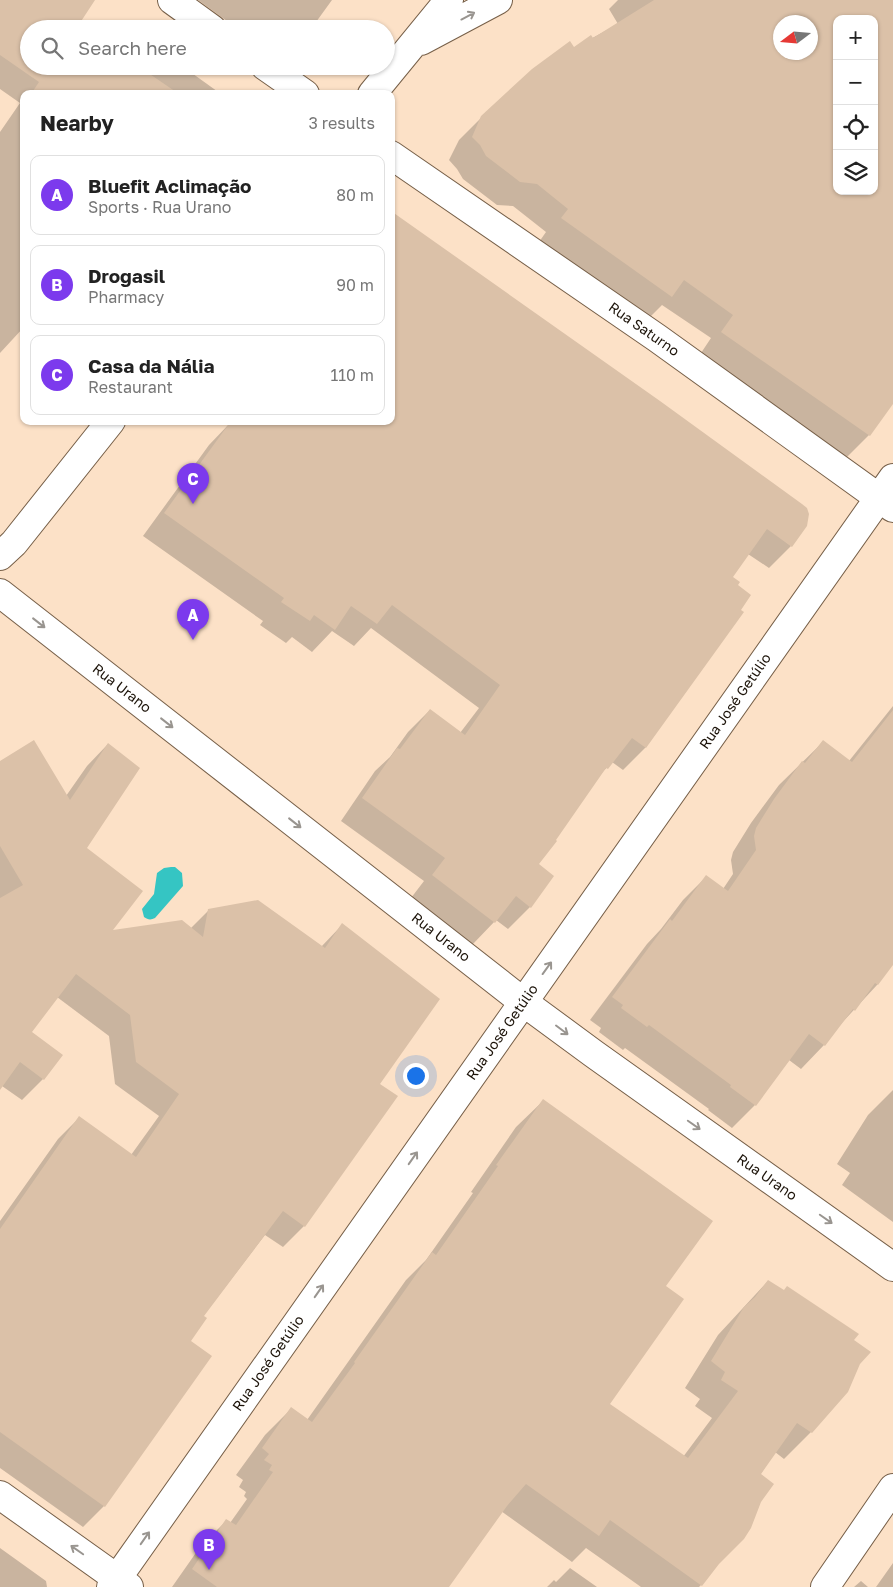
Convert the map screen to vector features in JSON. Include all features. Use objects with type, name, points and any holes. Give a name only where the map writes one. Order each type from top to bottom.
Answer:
[{"type":"street","points":[[172,0],[200,20]]},
{"type":"street","points":[[395,65],[448,0]]},
{"type":"street","points":[[409,47],[498,0]]},
{"type":"street","points":[[278,75],[299,90]]},
{"type":"street","points":[[375,90],[387,75]]},
{"type":"street","name":"Rua Saturno","points":[[395,157],[657,338],[888,494]]},
{"type":"street","points":[[0,556],[14,543],[108,425]]},
{"type":"street","name":"Rua José Getúlio","points":[[119,1584],[522,1001],[888,494]]},
{"type":"street","name":"Rua Urano","points":[[0,593],[522,1001],[893,1267]]},
{"type":"street","points":[[825,1587],[893,1488]]},
{"type":"street","points":[[0,1495],[119,1584]]},
{"type":"water","points":[[175,867],[182,873],[183,886],[155,918],[147,919],[144,917],[142,909],[154,894],[157,873],[164,868]]},
{"type":"building","points":[[0,0],[95,0],[82,20],[20,20],[20,69],[0,55]]},
{"type":"building","points":[[654,0],[893,0],[893,404],[870,436],[721,332],[733,315],[684,280],[672,297],[561,218],[568,209],[537,184],[520,182],[486,156],[480,145],[472,137],[481,116],[532,69],[570,41],[574,47],[591,35],[593,38]]},
{"type":"building","points":[[29,75],[151,75],[173,90],[34,90],[39,82]]},
{"type":"building","points":[[395,214],[660,401],[802,504],[807,508],[809,514],[807,526],[792,547],[767,529],[733,577],[740,582],[738,585],[751,595],[741,610],[744,612],[646,748],[632,738],[608,769],[606,768],[557,841],[539,864],[554,876],[531,908],[516,896],[495,923],[432,875],[445,858],[362,798],[397,748],[400,749],[430,709],[465,735],[500,685],[392,605],[377,624],[351,606],[335,630],[314,615],[310,621],[281,602],[284,598],[164,513],[228,425],[395,425]]},
{"type":"building","points":[[893,710],[893,965],[878,985],[875,983],[855,1011],[853,1009],[825,1046],[809,1034],[756,1106],[730,1087],[731,1085],[649,1025],[647,1027],[621,1008],[623,1005],[612,997],[670,919],[672,921],[706,875],[728,891],[756,850],[754,836],[756,828],[774,799],[802,761],[805,763],[823,740],[852,762]]},
{"type":"building","points":[[34,740],[70,800],[108,743],[140,768],[87,848],[143,891],[113,930],[182,920],[203,937],[208,909],[258,900],[325,948],[342,923],[440,999],[380,1084],[398,1096],[305,1227],[283,1211],[204,1316],[207,1318],[191,1341],[212,1356],[105,1507],[0,1432],[0,1229],[79,1116],[136,1157],[179,1094],[136,1062],[130,1015],[76,974],[32,1032],[63,1055],[44,1080],[20,1062],[0,1090],[0,898],[23,885],[0,846],[0,761]]},
{"type":"building","points":[[543,1099],[713,1221],[666,1286],[684,1299],[610,1404],[688,1458],[738,1391],[721,1380],[725,1372],[711,1361],[744,1307],[755,1297],[768,1280],[784,1290],[787,1286],[859,1334],[854,1340],[871,1352],[860,1364],[848,1392],[812,1433],[797,1423],[761,1474],[774,1484],[761,1502],[751,1528],[744,1539],[719,1564],[702,1586],[610,1520],[599,1536],[526,1484],[507,1506],[449,1587],[217,1587],[192,1569],[226,1519],[236,1525],[273,1472],[269,1470],[272,1465],[264,1460],[269,1454],[262,1448],[291,1407],[312,1422],[432,1252],[436,1255]]},
{"type":"place","name":"Casa da Nália","points":[[193,504]]},
{"type":"place","name":"Bluefit Aclimação","points":[[193,640]]},
{"type":"place","name":"Drogasil","points":[[209,1570]]}]
